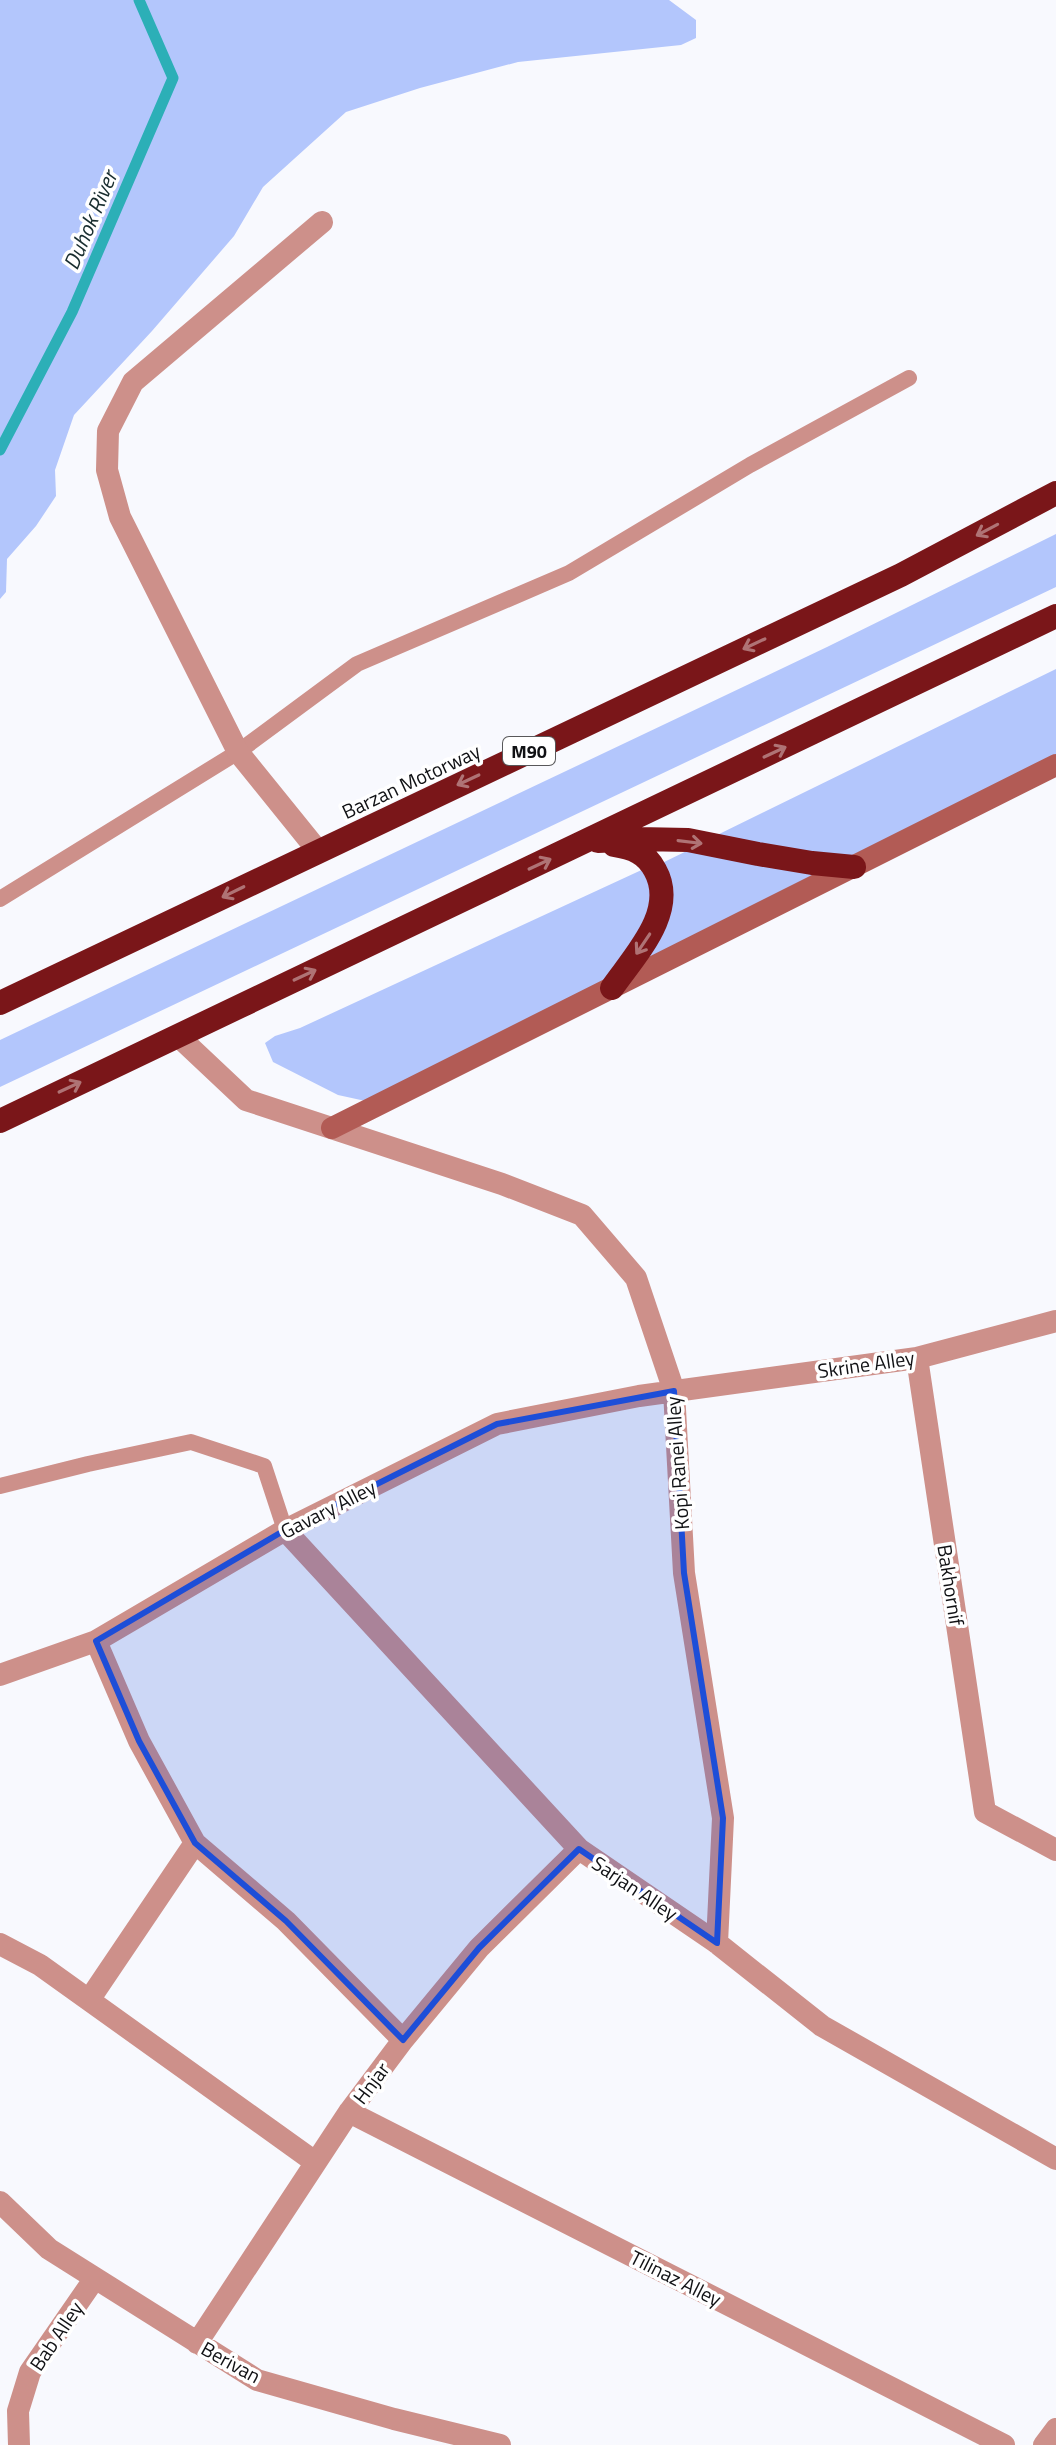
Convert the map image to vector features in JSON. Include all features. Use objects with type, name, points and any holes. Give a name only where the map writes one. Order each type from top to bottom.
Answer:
[{"type":"highway","name":"Barzan Motorway","points":[[0,1003],[901,575],[1056,493]]},
{"type":"highway","points":[[0,1121],[1056,616]]},
{"type":"highway","points":[[584,842],[688,840],[772,857],[854,867]]},
{"type":"highway","points":[[584,842],[633,848],[650,860],[662,881],[662,905],[653,929],[612,988]]},
{"type":"main road","points":[[332,1128],[1056,765]]},
{"type":"street","points":[[318,851],[238,752],[120,517],[107,470],[108,431],[133,382],[322,222]]},
{"type":"street","name":"Kopi Ranei Alley","points":[[178,1036],[246,1100],[502,1184],[582,1215],[636,1278],[674,1391],[684,1573],[723,1818],[717,1943]]},
{"type":"street","name":"Skrine Alley","points":[[674,1391],[917,1358],[1056,1321]]},
{"type":"street","name":"Bakhornif","points":[[917,1358],[985,1812],[1056,1850]]},
{"type":"street","name":"Gavary Alley","points":[[0,1675],[96,1641],[285,1530],[497,1424],[674,1391]]},
{"type":"street","name":"Sarjan Alley","points":[[285,1530],[579,1849],[717,1943],[822,2026],[1056,2159]]},
{"type":"street","points":[[96,1641],[139,1741],[195,1843],[286,1921],[403,2040]]},
{"type":"street","points":[[89,2000],[195,1843]]},
{"type":"street","name":"Hnjar","points":[[197,2343],[315,2162],[403,2040],[479,1948],[579,1849]]},
{"type":"street","points":[[0,1944],[40,1965],[315,2162]]},
{"type":"street","name":"Tilinaz Alley","points":[[349,2112],[1004,2445]]},
{"type":"street","name":"Berivan","points":[[0,2202],[49,2249],[257,2380],[431,2437],[500,2445]]},
{"type":"street","name":"Bab Alley","points":[[19,2445],[18,2411],[30,2372],[95,2278]]},
{"type":"street","points":[[1044,2445],[1056,2429]]},
{"type":"lane","points":[[0,899],[238,752],[357,664],[569,573],[750,465],[909,378]]},
{"type":"lane","points":[[0,1486],[191,1442],[264,1466],[285,1530]]},
{"type":"highlighted area","points":[[674,1391],[684,1573],[723,1818],[717,1943],[579,1849],[479,1948],[403,2040],[286,1921],[195,1843],[139,1741],[96,1641],[285,1530],[497,1424]]},
{"type":"shaded area","points":[[0,0],[669,0],[696,20],[696,38],[681,45],[518,62],[346,112],[263,187],[234,236],[74,415],[55,470],[56,496],[36,526],[7,559],[6,592],[0,599]]},
{"type":"shaded area","points":[[1056,534],[1056,587],[0,1087],[0,1040],[827,647]]},
{"type":"shaded area","points":[[1056,669],[1056,754],[850,862],[709,839]]},
{"type":"shaded area","points":[[697,846],[828,869],[624,978],[648,943],[658,865]]},
{"type":"shaded area","points":[[648,867],[656,911],[607,981],[370,1102],[338,1095],[273,1062],[265,1043],[275,1036],[300,1028]]},
{"type":"waterway","name":"Duhok River","points":[[0,450],[72,312],[173,78],[139,0]]}]
